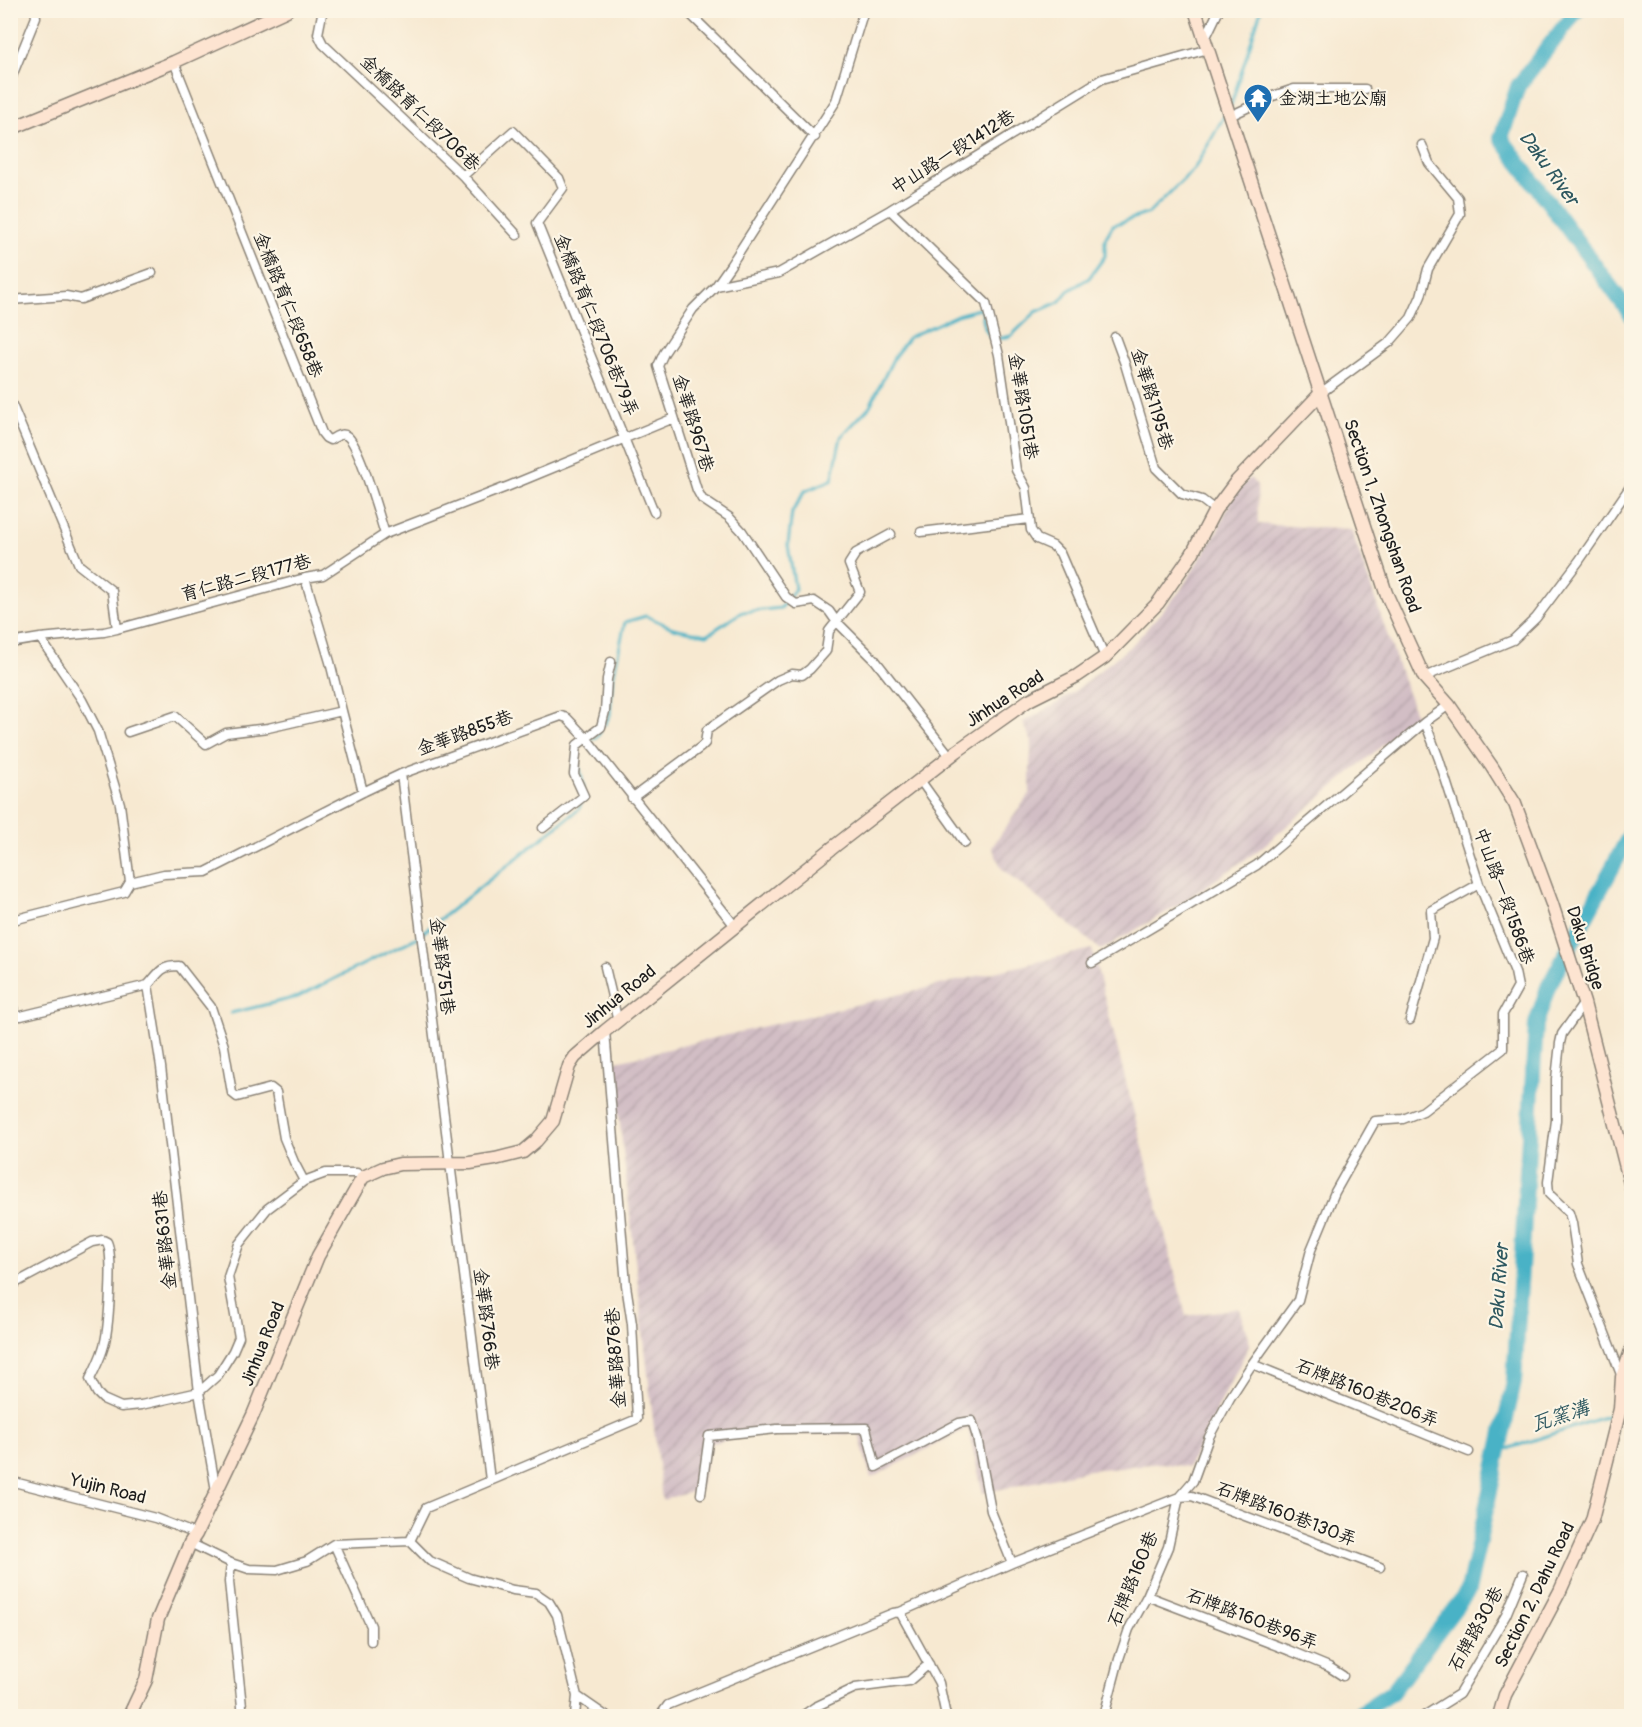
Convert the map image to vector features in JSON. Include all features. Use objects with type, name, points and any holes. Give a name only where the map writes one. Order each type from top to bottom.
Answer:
[{"type":"street","points":[[10,81],[36,17],[35,10]]},
{"type":"street","points":[[10,129],[174,62],[287,10]]},
{"type":"street","name":"金橋路育仁段706巷","points":[[320,10],[322,14],[318,34],[323,44],[463,176],[517,235]]},
{"type":"street","points":[[686,10],[815,137]]},
{"type":"street","name":"金華路967巷","points":[[864,10],[836,101],[815,137],[716,286],[693,309],[658,366],[693,479],[702,499],[729,517],[738,526],[786,597],[796,604],[814,601],[829,611],[875,660],[950,756]]},
{"type":"street","points":[[1196,10],[1207,44]]},
{"type":"street","points":[[1207,44],[1219,10]]},
{"type":"street","name":"Section 1, Zhongshan Road","points":[[1207,44],[1386,593],[1424,677],[1449,705],[1515,804],[1552,904]]},
{"type":"street","name":"中山路一段1412巷","points":[[716,286],[779,273],[890,210],[1102,79],[1207,44]]},
{"type":"street","name":"金橋路育仁段658巷","points":[[174,62],[322,433],[330,440],[342,434],[347,435],[352,441],[368,477],[385,534]]},
{"type":"street","points":[[1230,115],[1294,89],[1365,89]]},
{"type":"street","name":"金橋路育仁段706巷79弄","points":[[463,176],[513,131],[559,178],[563,188],[537,223],[654,512]]},
{"type":"street","points":[[1322,392],[1390,342],[1411,318],[1421,296],[1428,269],[1460,214],[1458,198],[1429,163],[1422,145]]},
{"type":"street","name":"金華路1051巷","points":[[890,210],[986,303],[999,355],[1016,470],[1026,488],[1031,530],[1037,539],[1053,546],[1060,553],[1105,657]]},
{"type":"street","points":[[10,300],[66,296],[81,299],[152,273]]},
{"type":"street","name":"金華路1195巷","points":[[1115,338],[1156,468],[1182,494],[1202,500],[1215,510]]},
{"type":"street","name":"Jinhua Road","points":[[129,1716],[146,1680],[158,1619],[193,1538],[254,1415],[318,1256],[363,1177],[383,1168],[400,1164],[470,1163],[523,1152],[553,1121],[569,1066],[575,1057],[605,1030],[618,1022],[950,756],[1029,700],[1077,676],[1105,657],[1158,603],[1192,554],[1215,510],[1235,483],[1322,392]]},
{"type":"street","points":[[10,400],[79,565],[112,591],[117,629]]},
{"type":"street","name":"育仁路二段177巷","points":[[10,643],[104,632],[323,574],[385,534],[674,418]]},
{"type":"street","points":[[1424,677],[1513,640],[1536,618],[1632,484]]},
{"type":"street","points":[[921,532],[1029,519]]},
{"type":"street","points":[[632,798],[701,747],[705,742],[707,730],[778,680],[792,674],[802,675],[810,669],[826,651],[830,631],[836,621],[860,592],[849,564],[856,553],[891,534]]},
{"type":"street","points":[[305,578],[330,662],[363,792]]},
{"type":"street","points":[[40,638],[82,700],[98,731],[120,804],[130,882]]},
{"type":"street","points":[[543,828],[584,796],[574,774],[577,745],[588,741],[601,727],[611,662]]},
{"type":"street","points":[[1092,963],[1257,865],[1425,722],[1449,705]]},
{"type":"street","points":[[128,732],[175,716],[206,744],[226,734],[268,728],[342,711]]},
{"type":"street","name":"金華路855巷","points":[[11,920],[124,892],[130,882],[164,874],[206,872],[401,774],[561,716],[567,718],[588,741],[735,926]]},
{"type":"street","name":"中山路一段1586巷","points":[[1252,1364],[1298,1299],[1311,1250],[1335,1192],[1375,1121],[1403,1119],[1423,1111],[1503,1049],[1503,1014],[1518,987],[1515,972],[1479,884],[1425,722]]},
{"type":"street","name":"金華路751巷","points":[[401,774],[450,1163]]},
{"type":"street","points":[[920,780],[965,843]]},
{"type":"street","points":[[1410,1020],[1434,938],[1431,911],[1479,884]]},
{"type":"street","name":"Daku Bridge","points":[[1552,904],[1584,1003],[1631,1186]]},
{"type":"street","points":[[10,992],[16,1016],[21,1016],[148,985],[162,968],[179,966],[211,1006],[224,1046],[232,1093],[237,1097],[271,1088],[276,1092],[284,1138],[304,1181]]},
{"type":"street","points":[[605,967],[618,1022]]},
{"type":"street","name":"金華路631巷","points":[[148,985],[161,1067],[198,1392],[216,1491]]},
{"type":"street","points":[[1584,1003],[1562,1034],[1560,1043],[1556,1078],[1556,1120],[1548,1182],[1549,1194],[1569,1213],[1578,1264],[1622,1377]]},
{"type":"street","name":"金華路876巷","points":[[410,1541],[426,1508],[637,1419],[632,1324],[626,1285],[605,1030]]},
{"type":"street","name":"金華路766巷","points":[[450,1163],[490,1480]]},
{"type":"street","points":[[10,1286],[92,1242],[103,1240],[107,1242],[110,1260],[108,1328],[104,1349],[90,1379],[97,1393],[111,1404],[121,1407],[141,1405],[198,1392],[218,1375],[239,1337],[228,1277],[239,1244],[267,1209],[304,1181],[326,1173],[357,1173],[363,1177]]},
{"type":"street","name":"Section 2, Dahu Road","points":[[1499,1716],[1505,1695],[1560,1591],[1592,1520],[1620,1409],[1622,1377],[1632,1348]]},
{"type":"street","name":"石牌路160巷206弄","points":[[1252,1364],[1469,1452]]},
{"type":"street","name":"石牌路160巷","points":[[1104,1716],[1129,1629],[1147,1596],[1168,1547],[1179,1497],[1193,1481],[1209,1437],[1252,1364]]},
{"type":"street","points":[[700,1494],[709,1436],[777,1429],[866,1428],[876,1467],[959,1424],[972,1420],[991,1511],[1012,1563]]},
{"type":"street","name":"Yujin Road","points":[[10,1481],[155,1518],[193,1538],[231,1563],[249,1569],[277,1570],[307,1561],[334,1544]]},
{"type":"street","name":"石牌路160巷130弄","points":[[1179,1497],[1192,1496],[1380,1567]]},
{"type":"street","points":[[660,1716],[668,1705],[893,1612],[900,1612],[1012,1563],[1179,1497]]},
{"type":"street","points":[[372,1641],[371,1626],[334,1544],[410,1541],[430,1561],[469,1578],[513,1590],[536,1593],[549,1602],[557,1615],[577,1696],[575,1716]]},
{"type":"street","points":[[231,1563],[229,1582],[243,1716]]},
{"type":"street","name":"石牌路30巷","points":[[1424,1716],[1459,1694],[1506,1615],[1523,1574]]},
{"type":"street","name":"石牌路160巷96弄","points":[[1147,1596],[1329,1666],[1343,1676]]},
{"type":"street","points":[[900,1612],[939,1683],[946,1716]]},
{"type":"street","points":[[802,1716],[815,1707],[855,1688],[909,1681],[929,1664]]},
{"type":"street","points":[[577,1696],[606,1716]]},
{"type":"shaded area","points":[[1250,478],[1257,485],[1258,524],[1351,530],[1416,717],[1256,852],[1180,904],[1101,950],[1002,869],[992,847],[1030,793],[1032,742],[1023,722],[1056,704],[1133,644],[1180,591],[1218,530],[1232,498]]},
{"type":"shaded area","points":[[1092,949],[1186,1316],[1239,1308],[1250,1344],[1188,1467],[1161,1463],[1089,1470],[983,1493],[968,1428],[871,1478],[859,1434],[762,1434],[711,1443],[699,1490],[662,1500],[613,1062]]},
{"type":"waterway","points":[[1231,105],[1261,10]]},
{"type":"waterway","name":"Daku River","points":[[1577,10],[1518,86],[1501,138],[1632,316]]},
{"type":"waterway","points":[[997,339],[1011,336],[1036,312],[1059,302],[1068,291],[1089,278],[1105,256],[1105,239],[1113,225],[1149,213],[1194,169],[1226,113]]},
{"type":"waterway","points":[[605,724],[610,715],[612,682],[625,622],[646,616],[673,628],[707,635],[742,612],[781,608],[795,589],[788,545],[792,512],[805,491],[832,480],[841,437],[870,406],[894,357],[909,337],[957,315],[982,308],[984,326],[991,339]]},
{"type":"waterway","points":[[589,741],[597,737],[600,732]]},
{"type":"waterway","points":[[579,765],[584,788]]},
{"type":"waterway","points":[[231,1013],[298,997],[416,938],[579,809],[582,800]]},
{"type":"waterway","name":"Daku River","points":[[1353,1716],[1392,1692],[1468,1591],[1514,1382],[1536,1024],[1548,987],[1632,831]]},
{"type":"waterway","name":"瓦窯溝","points":[[1498,1452],[1616,1413]]},
{"type":"place","name":"金湖土地公廟","points":[[1258,124]]}]
